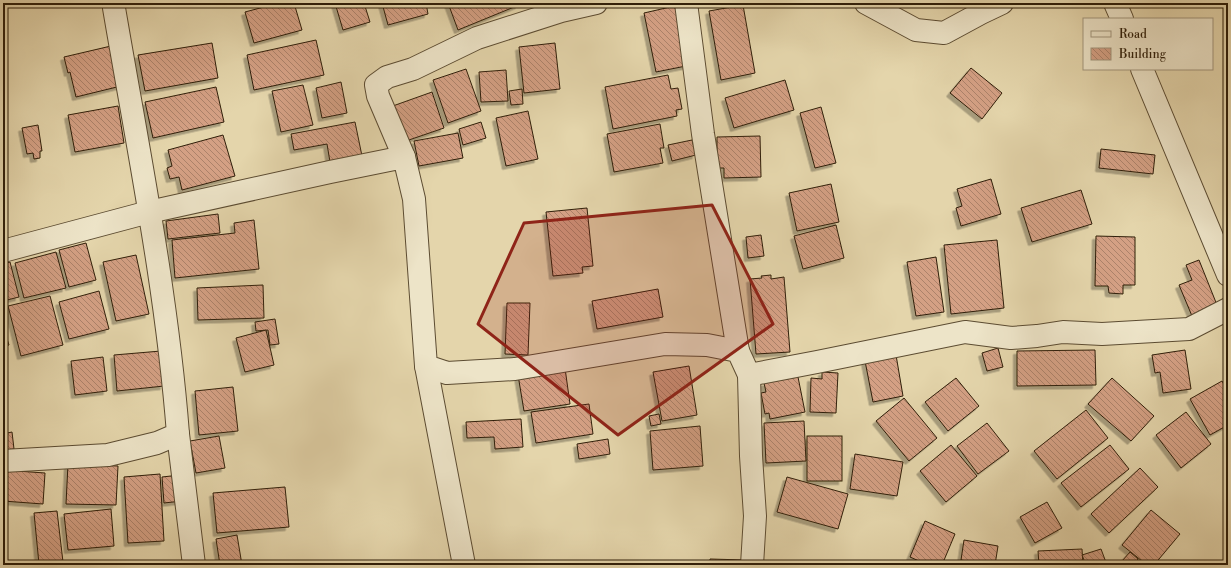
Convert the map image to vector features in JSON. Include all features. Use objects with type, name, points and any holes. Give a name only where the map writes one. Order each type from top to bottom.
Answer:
[{"type":"street","points":[[464,565],[426,366],[414,199],[404,157],[378,96],[376,85],[387,77],[413,69],[477,38],[561,11],[596,3]]},
{"type":"street","points":[[686,3],[703,134],[738,351],[749,375],[751,456],[755,516],[752,565]]},
{"type":"street","points":[[866,3],[916,30],[944,33],[1002,3]]},
{"type":"street","points":[[1115,3],[1122,18]]},
{"type":"street","points":[[114,8],[149,212],[173,375],[178,434],[194,565]]},
{"type":"street","points":[[1142,70],[1228,275]]},
{"type":"street","points":[[3,251],[149,212],[404,157]]},
{"type":"street","points":[[749,375],[965,332],[1011,338],[1063,332],[1102,334],[1189,329],[1228,309]]},
{"type":"street","points":[[426,366],[447,373],[515,369],[665,344],[707,345],[738,351]]},
{"type":"street","points":[[3,461],[108,455],[157,443],[178,434]]},
{"type":"highlighted area","points":[[712,205],[773,324],[618,435],[478,324],[524,223]]},
{"type":"building","points":[[279,3],[294,3],[302,30],[254,43],[245,12]]},
{"type":"building","points":[[335,3],[364,3],[370,22],[343,30]]},
{"type":"building","points":[[382,3],[426,3],[428,14],[388,25]]},
{"type":"building","points":[[448,3],[518,3],[519,5],[458,30]]},
{"type":"building","points":[[679,5],[691,65],[656,72],[644,13]]},
{"type":"building","points":[[743,5],[755,73],[721,80],[709,11]]},
{"type":"building","points":[[316,40],[324,75],[254,90],[247,55]]},
{"type":"building","points":[[212,43],[218,78],[145,91],[138,55]]},
{"type":"building","points":[[555,43],[560,89],[524,93],[519,47]]},
{"type":"building","points":[[111,46],[121,86],[76,97],[70,72],[68,73],[64,57]]},
{"type":"building","points":[[971,68],[1002,93],[982,119],[950,93]]},
{"type":"building","points":[[466,69],[481,111],[448,123],[433,80]]},
{"type":"building","points":[[506,70],[508,101],[481,102],[479,72]]},
{"type":"building","points":[[668,75],[671,89],[678,88],[682,109],[676,110],[677,116],[613,129],[605,87]]},
{"type":"building","points":[[785,80],[794,110],[734,128],[725,98]]},
{"type":"building","points":[[341,82],[347,113],[322,118],[316,88]]},
{"type":"building","points":[[303,85],[313,125],[281,132],[272,91]]},
{"type":"building","points":[[216,87],[224,122],[153,138],[145,102]]},
{"type":"building","points":[[522,89],[523,104],[511,105],[509,91]]},
{"type":"building","points":[[432,92],[444,128],[403,142],[390,107]]},
{"type":"building","points":[[118,106],[124,143],[75,152],[68,115]]},
{"type":"building","points":[[821,107],[836,163],[815,168],[800,113]]},
{"type":"building","points":[[528,111],[538,159],[506,166],[496,118]]},
{"type":"building","points":[[355,122],[362,156],[330,162],[327,144],[294,150],[291,134]]},
{"type":"building","points":[[481,122],[486,138],[463,145],[459,129]]},
{"type":"building","points":[[660,124],[664,148],[660,148],[663,163],[614,172],[607,134]]},
{"type":"building","points":[[38,125],[42,151],[40,151],[40,158],[34,159],[33,153],[27,154],[22,128]]},
{"type":"building","points":[[458,133],[463,158],[419,166],[414,141]]},
{"type":"building","points":[[223,135],[235,176],[182,190],[179,177],[170,179],[167,168],[172,166],[168,150]]},
{"type":"building","points":[[760,136],[761,177],[724,178],[724,168],[717,168],[717,137]]},
{"type":"building","points":[[692,140],[696,155],[672,161],[668,145]]},
{"type":"building","points":[[1101,149],[1155,155],[1153,174],[1099,168]]},
{"type":"building","points":[[991,179],[1001,214],[961,226],[956,208],[962,206],[957,189]]},
{"type":"building","points":[[831,184],[839,222],[797,231],[789,193]]},
{"type":"building","points":[[1081,190],[1092,224],[1032,242],[1021,208]]},
{"type":"building","points":[[587,208],[593,266],[582,267],[583,273],[553,276],[546,212]]},
{"type":"building","points":[[218,214],[220,233],[168,239],[166,221]]},
{"type":"building","points":[[254,220],[259,269],[175,278],[172,240],[235,233],[234,223]]},
{"type":"building","points":[[836,225],[844,258],[803,269],[794,236]]},
{"type":"building","points":[[761,235],[764,256],[748,258],[746,237]]},
{"type":"building","points":[[1096,236],[1135,237],[1135,285],[1123,285],[1123,294],[1109,293],[1108,286],[1095,286]]},
{"type":"building","points":[[997,240],[1004,308],[951,314],[944,245]]},
{"type":"building","points":[[86,243],[96,280],[69,287],[59,250]]},
{"type":"building","points":[[56,252],[66,288],[24,298],[15,263]]},
{"type":"building","points":[[136,255],[149,314],[116,321],[103,262]]},
{"type":"building","points":[[936,257],[944,312],[916,316],[907,262]]},
{"type":"building","points":[[1199,260],[1217,305],[1192,316],[1179,285],[1192,280],[1186,265]]},
{"type":"building","points":[[10,262],[19,297],[3,301],[3,264]]},
{"type":"building","points":[[771,275],[771,279],[784,277],[790,352],[756,354],[750,279],[762,278],[761,276]]},
{"type":"building","points":[[263,285],[264,318],[198,320],[197,288]]},
{"type":"building","points":[[658,289],[663,317],[597,329],[592,301]]},
{"type":"building","points":[[99,291],[109,329],[69,339],[59,302]]},
{"type":"building","points":[[50,296],[63,345],[21,356],[8,306]]},
{"type":"building","points":[[507,303],[530,303],[528,355],[505,354]]},
{"type":"building","points":[[275,319],[279,344],[270,345],[268,330],[256,331],[255,322]]},
{"type":"building","points":[[3,326],[9,345],[3,347]]},
{"type":"building","points":[[266,330],[274,365],[245,372],[236,338]]},
{"type":"building","points":[[998,348],[1003,367],[987,371],[982,353]]},
{"type":"building","points":[[1095,350],[1096,385],[1017,386],[1017,351]]},
{"type":"building","points":[[1185,350],[1191,389],[1163,393],[1160,372],[1155,373],[1152,355]]},
{"type":"building","points":[[161,351],[164,386],[117,391],[114,355]]},
{"type":"building","points":[[896,355],[903,396],[873,402],[865,361]]},
{"type":"building","points":[[103,357],[107,391],[75,395],[71,361]]},
{"type":"building","points":[[689,366],[697,415],[662,421],[653,372]]},
{"type":"building","points":[[565,368],[570,404],[524,411],[518,375]]},
{"type":"building","points":[[822,372],[838,373],[836,413],[810,412],[811,378],[822,379]]},
{"type":"building","points":[[798,377],[805,412],[770,419],[769,413],[765,414],[761,393],[766,392],[764,383]]},
{"type":"building","points":[[956,378],[979,406],[948,431],[925,402]]},
{"type":"building","points":[[1112,378],[1154,416],[1131,441],[1088,404]]},
{"type":"building","points":[[1222,381],[1228,392],[1228,425],[1210,435],[1190,399]]},
{"type":"building","points":[[233,387],[238,431],[199,435],[195,391]]},
{"type":"building","points":[[904,398],[937,438],[909,461],[876,421]]},
{"type":"building","points":[[589,404],[593,434],[536,443],[531,412]]},
{"type":"building","points":[[1086,410],[1108,438],[1057,479],[1034,451]]},
{"type":"building","points":[[1186,412],[1211,444],[1181,468],[1156,435]]},
{"type":"building","points":[[659,414],[661,424],[651,426],[649,416]]},
{"type":"building","points":[[521,419],[523,447],[495,449],[494,437],[467,438],[466,422]]},
{"type":"building","points":[[804,421],[806,461],[766,463],[764,423]]},
{"type":"building","points":[[987,423],[1009,451],[978,474],[957,446]]},
{"type":"building","points":[[700,426],[703,466],[653,470],[650,431]]},
{"type":"building","points":[[12,432],[14,449],[3,450],[3,434]]},
{"type":"building","points":[[219,436],[225,468],[196,473],[190,441]]},
{"type":"building","points":[[807,436],[842,436],[842,481],[807,481]]},
{"type":"building","points":[[608,439],[610,454],[579,459],[577,444]]},
{"type":"building","points":[[951,445],[977,476],[946,502],[920,471]]},
{"type":"building","points":[[1110,445],[1129,469],[1081,507],[1061,483]]},
{"type":"building","points":[[855,454],[903,462],[897,496],[850,489]]},
{"type":"building","points":[[68,464],[118,466],[116,505],[66,504]]},
{"type":"building","points":[[1140,468],[1158,487],[1109,533],[1091,514]]},
{"type":"building","points":[[3,470],[45,473],[43,504],[3,501]]},
{"type":"building","points":[[160,474],[164,541],[128,543],[124,477]]},
{"type":"building","points":[[180,475],[182,501],[164,503],[162,477]]},
{"type":"building","points":[[787,477],[848,494],[838,529],[777,512]]},
{"type":"building","points":[[285,487],[289,527],[217,533],[213,493]]},
{"type":"building","points":[[1047,502],[1062,528],[1035,543],[1020,517]]},
{"type":"building","points":[[111,509],[114,546],[68,550],[64,514]]},
{"type":"building","points":[[1151,510],[1180,534],[1154,565],[1147,565],[1122,545]]},
{"type":"building","points":[[57,511],[63,562],[39,564],[34,513]]},
{"type":"building","points":[[925,521],[955,534],[942,565],[928,565],[910,557]]},
{"type":"building","points":[[237,535],[242,565],[220,565],[216,539]]},
{"type":"building","points":[[964,540],[998,546],[995,565],[961,560]]},
{"type":"building","points":[[1082,549],[1083,565],[1039,565],[1038,551]]},
{"type":"building","points":[[1101,549],[1107,565],[1086,565],[1082,555]]},
{"type":"building","points":[[1130,552],[1138,559],[1133,565],[1127,565],[1122,561]]},
{"type":"building","points":[[710,559],[745,560],[745,565],[710,565]]}]
